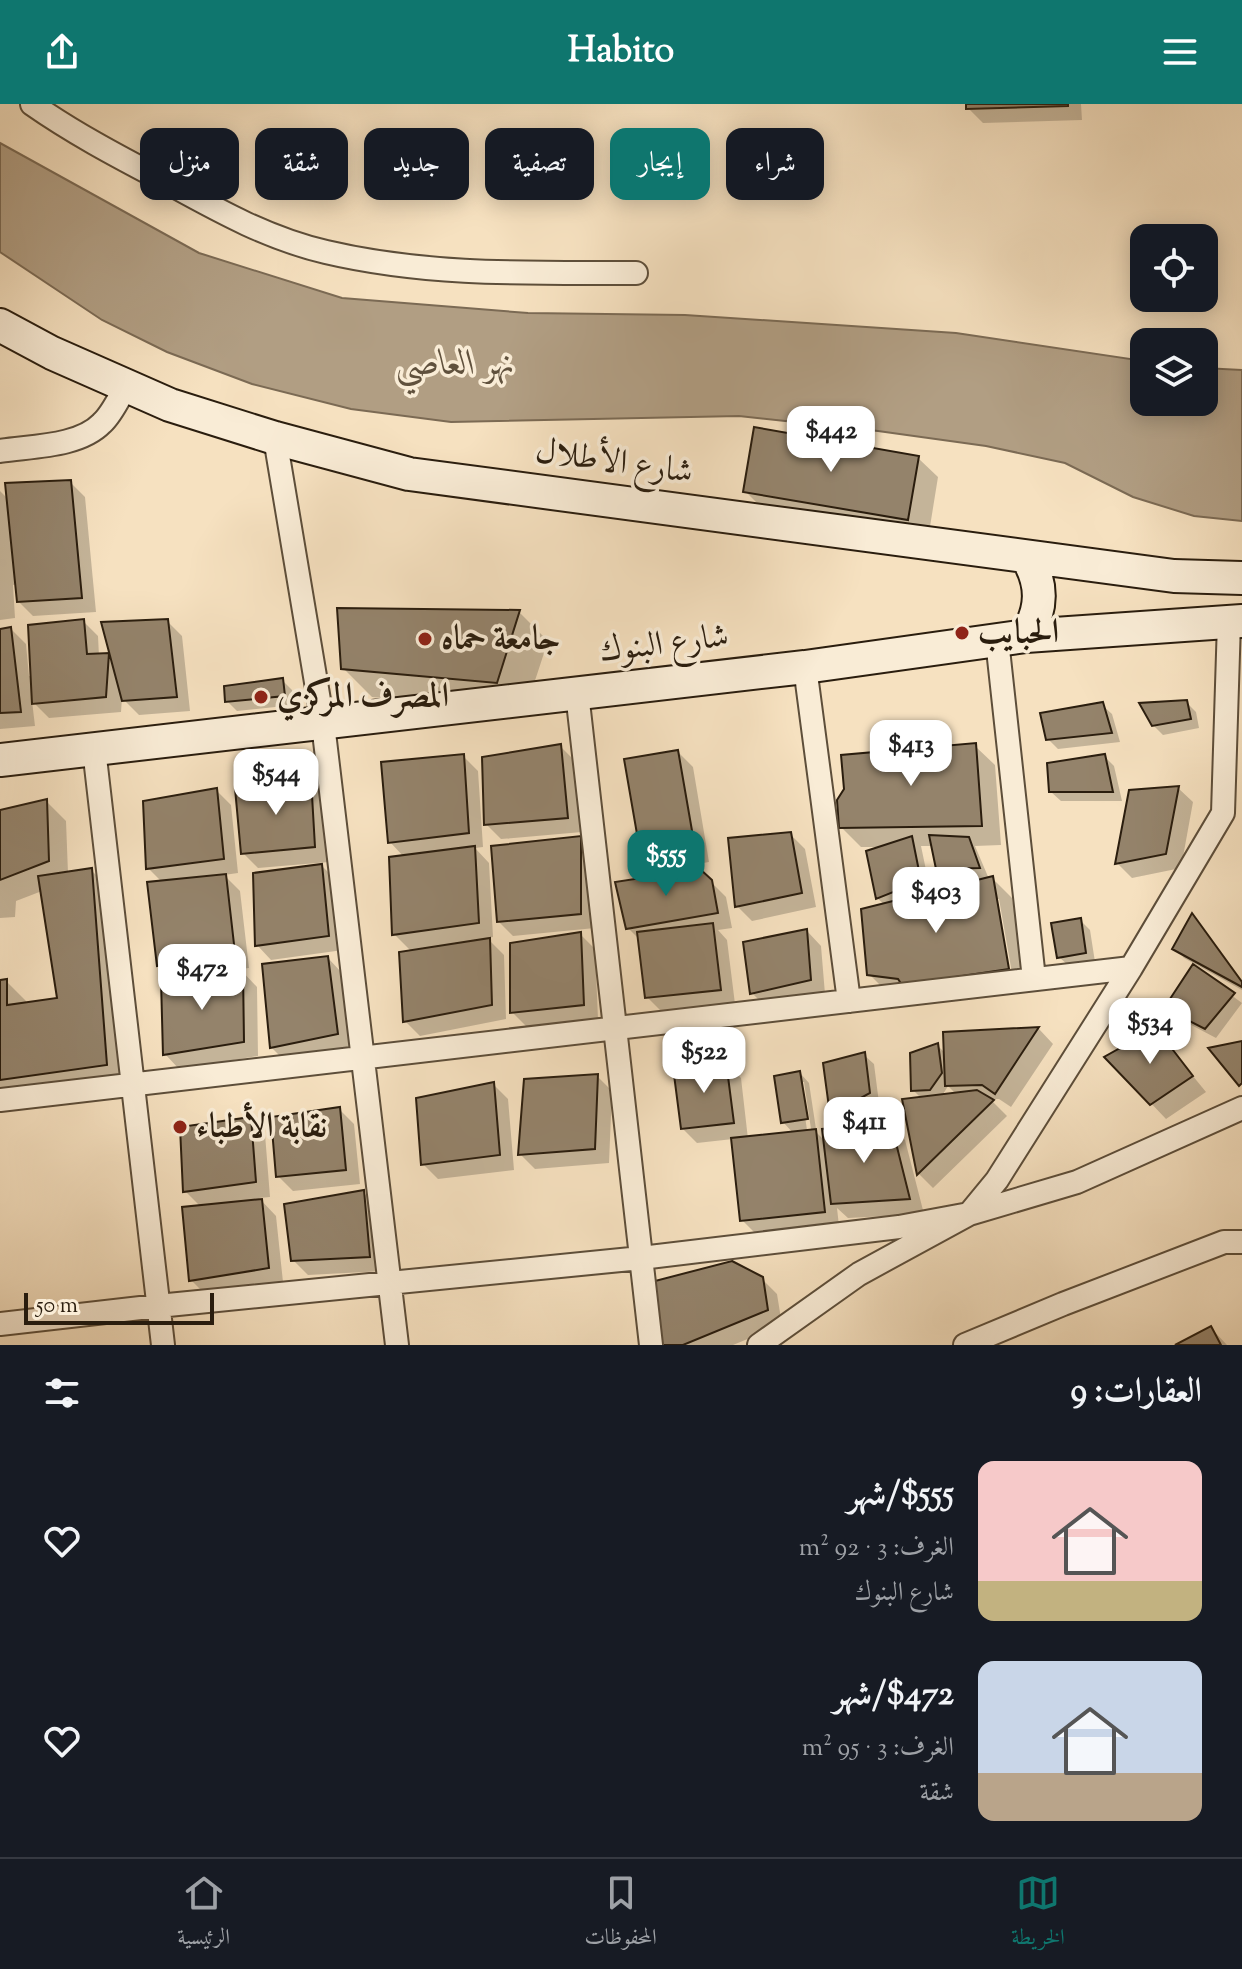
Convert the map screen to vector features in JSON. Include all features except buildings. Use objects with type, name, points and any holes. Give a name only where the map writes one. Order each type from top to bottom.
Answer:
[{"type":"main road","name":"شارع الأطلال","points":[[0,325],[52,353],[170,405],[275,438],[409,474],[1174,576],[1242,578]]},
{"type":"main road","points":[[1012,638],[1035,621],[1040,605],[1038,580],[1027,557]]},
{"type":"main road","name":"شارع البنوك","points":[[0,760],[805,667],[1012,638],[1236,622]]},
{"type":"street","points":[[32,104],[98,146],[225,214],[258,230],[323,251],[354,258],[475,273],[636,273]]},
{"type":"street","points":[[0,451],[62,442],[86,434],[103,423],[126,386]]},
{"type":"street","points":[[275,438],[323,724],[397,1345]]},
{"type":"street","points":[[759,1345],[859,1274],[969,1214],[997,1180],[1131,968],[1223,813],[1236,622]]},
{"type":"street","points":[[1012,638],[1034,979]]},
{"type":"street","points":[[805,667],[849,1001]]},
{"type":"street","points":[[577,693],[651,1345]]},
{"type":"street","points":[[94,749],[163,1345]]},
{"type":"street","points":[[0,1100],[1131,968]]},
{"type":"street","points":[[0,1324],[641,1258],[899,1227],[969,1214],[1077,1182],[1242,1108]]},
{"type":"street","points":[[965,1345],[1224,1242],[1242,1242]]},
{"type":"water","name":"نهر العاصي","points":[[0,143],[199,253],[342,298],[528,313],[685,315],[956,333],[1130,359],[1130,416],[1218,416],[1218,369],[1242,370],[1242,521],[1194,516],[1133,497],[1065,463],[986,446],[878,431],[739,416],[451,422],[351,409],[252,384],[167,352],[102,320],[0,252]]},
{"type":"place","name":"الحبايب","points":[[962,633]]},
{"type":"place","name":"جامعة حماه","points":[[425,639]]},
{"type":"place","name":"المصرف المركزي","points":[[261,697]]},
{"type":"place","name":"نقابة الأطباء","points":[[180,1127]]}]
